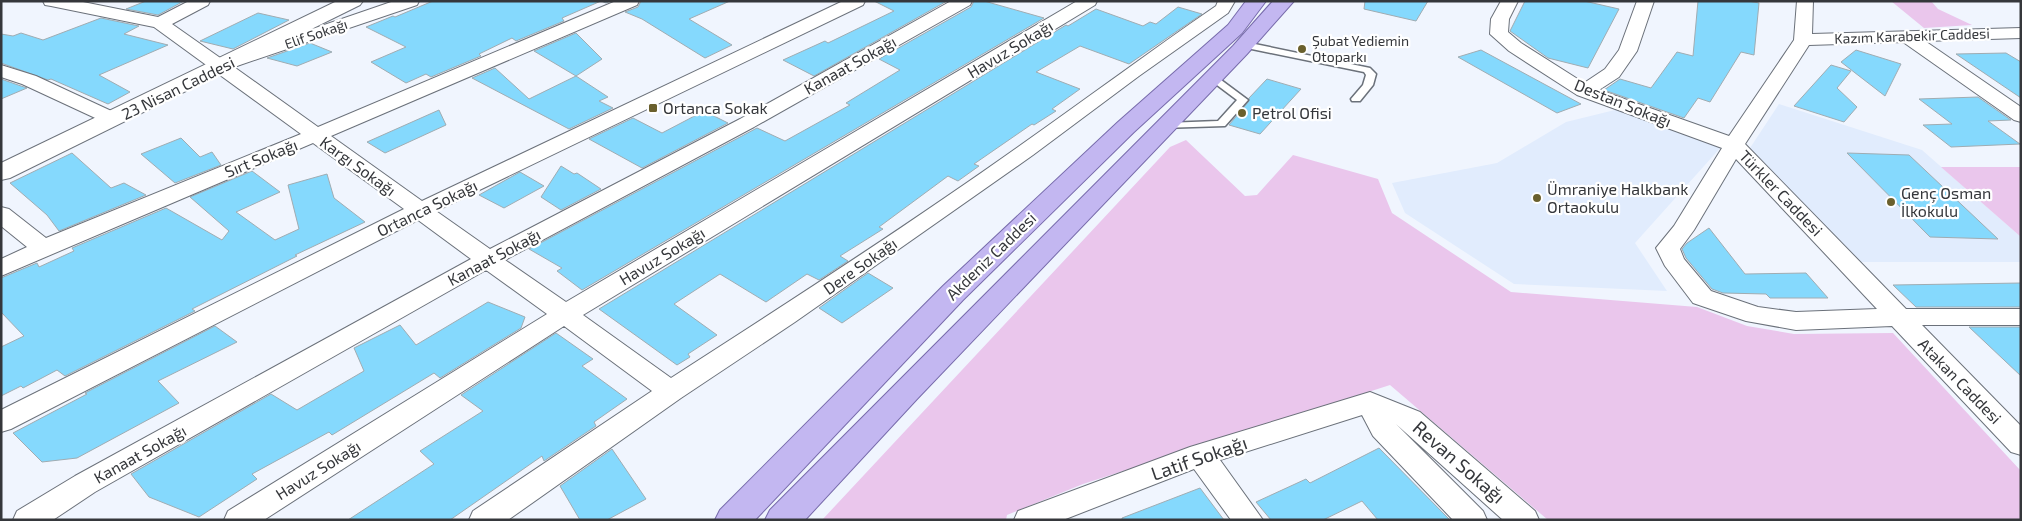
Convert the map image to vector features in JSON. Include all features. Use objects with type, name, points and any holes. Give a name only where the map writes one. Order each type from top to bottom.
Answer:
[{"type":"main road","name":"Akdeniz Caddesi","points":[[733,520],[953,293],[1119,133],[1235,29],[1256,1]]},
{"type":"main road","name":"Akdeniz Caddesi","points":[[783,520],[906,391],[1244,45],[1284,1]]},
{"type":"street","name":"Kargı Sokağı","points":[[51,1],[80,4],[160,23],[671,391]]},
{"type":"street","points":[[160,23],[202,1]]},
{"type":"street","name":"23 Nisan Caddesi","points":[[1,173],[353,1]]},
{"type":"street","name":"Elif Sokağı","points":[[221,67],[411,1]]},
{"type":"street","name":"Sırt Sokağı","points":[[1,268],[43,248],[316,136],[631,1]]},
{"type":"street","name":"Ortanca Sokağı","points":[[1,422],[420,210],[857,1]]},
{"type":"street","name":"Kanaat Sokağı","points":[[28,520],[85,484],[488,259],[746,123],[964,1]]},
{"type":"street","name":"Havuz Sokağı","points":[[240,520],[565,314],[1089,1]]},
{"type":"street","name":"Dere Sokağı","points":[[484,520],[1026,151],[1132,72],[1222,9],[1227,1]]},
{"type":"street","name":"Destan Sokağı","points":[[1510,1],[1500,19],[1499,34],[1515,47],[1584,91],[1734,145]]},
{"type":"street","points":[[1584,91],[1612,74],[1628,51],[1646,1]]},
{"type":"street","points":[[1804,40],[1805,1]]},
{"type":"street","name":"Kazım Karabekir Caddesi","points":[[1804,40],[2021,32]]},
{"type":"street","points":[[1907,36],[2021,116]]},
{"type":"street","name":"Türkler Caddesi","points":[[1804,40],[1734,145],[1899,317]]},
{"type":"street","points":[[1,71],[29,80],[113,119]]},
{"type":"street","points":[[1734,145],[1683,230],[1668,248],[1673,261],[1702,297],[1755,315],[1796,321],[1899,317],[2021,317]]},
{"type":"street","points":[[1,214],[43,248]]},
{"type":"street","name":"Atakan Caddesi","points":[[1899,317],[2021,444]]},
{"type":"street","name":"Latif Sokağı","points":[[1029,520],[1200,455],[1370,402]]},
{"type":"street","name":"Revan Sokağı","points":[[1370,402],[1383,429],[1472,520]]},
{"type":"street","name":"Revan Sokağı","points":[[1370,402],[1410,419],[1524,520]]},
{"type":"street","points":[[1200,455],[1248,520]]},
{"type":"lane","points":[[1244,45],[1367,70],[1371,74],[1368,87],[1356,99]]},
{"type":"lane","points":[[1165,126],[1221,124],[1243,100],[1213,77]]},
{"type":"shaded area","points":[[1891,1],[1931,1],[1938,9],[1972,25],[1924,28]]},
{"type":"shaded area","name":"Genç Osman İlkokulu","points":[[1779,104],[1922,150],[2021,237],[2021,262],[1859,262],[1750,148]]},
{"type":"shaded area","name":"Ümraniye Halkbank Ortaokulu","points":[[1623,108],[1722,146],[1635,243],[1667,291],[1514,284],[1405,213],[1392,183],[1497,163],[1566,122]]},
{"type":"shaded area","points":[[1186,140],[1245,196],[1257,195],[1293,155],[1378,179],[1392,213],[1511,292],[1697,307],[1747,326],[1794,334],[1893,333],[2021,471],[2021,520],[1548,520],[1390,385],[1083,484],[1007,515],[1006,520],[822,520],[1170,147]]},
{"type":"shaded area","points":[[1941,167],[2021,167],[2021,237]]},
{"type":"building","points":[[146,1],[184,1],[158,15],[126,9]]},
{"type":"building","points":[[433,1],[601,1],[562,18],[564,21],[516,41],[512,38],[479,54],[481,56],[431,77],[426,74],[406,83],[371,62],[406,47],[366,27]]},
{"type":"building","points":[[641,1],[730,1],[689,19],[732,45],[705,58],[642,19],[625,12],[638,7]]},
{"type":"building","points":[[874,1],[947,1],[814,76],[783,60],[825,41],[828,43],[894,11]]},
{"type":"building","points":[[974,1],[984,1],[1044,18],[582,290],[557,271],[562,268],[529,249],[757,128],[785,141],[850,105],[846,103],[900,70],[879,59],[971,7]]},
{"type":"building","points":[[1365,1],[1428,1],[1416,21],[1364,9]]},
{"type":"building","points":[[1525,1],[1584,1],[1619,9],[1588,68],[1548,58],[1510,31]]},
{"type":"building","points":[[1698,1],[1748,1],[1759,3],[1754,55],[1741,52],[1710,102],[1698,98],[1684,118],[1604,90],[1620,79],[1651,88],[1677,52],[1693,56]]},
{"type":"building","points":[[1178,7],[1202,14],[1129,64],[1080,46],[1036,72],[1080,89],[1052,109],[1056,111],[1034,125],[1032,124],[974,164],[979,166],[958,181],[948,176],[879,227],[883,229],[840,256],[848,261],[819,280],[807,274],[766,302],[720,274],[674,304],[717,335],[688,354],[690,357],[677,365],[599,309],[1066,25],[1068,26],[1096,9],[1143,26],[1150,22],[1156,24]]},
{"type":"building","points":[[258,13],[289,20],[233,49],[200,41]]},
{"type":"building","points":[[101,18],[139,26],[124,34],[168,45],[99,75],[130,92],[108,104],[51,79],[48,80],[1,63],[1,34],[13,36],[21,33],[43,40]]},
{"type":"building","points":[[576,33],[602,59],[576,76],[534,51]]},
{"type":"building","points":[[310,43],[332,52],[297,66],[267,58]]},
{"type":"building","points":[[1481,50],[1581,104],[1557,113],[1458,57]]},
{"type":"building","points":[[1856,50],[1901,64],[1885,96],[1841,62]]},
{"type":"building","points":[[2006,53],[2021,62],[2021,98],[1956,54]]},
{"type":"building","points":[[1831,65],[1851,71],[1837,88],[1857,107],[1844,122],[1794,106]]},
{"type":"building","points":[[495,68],[529,99],[576,76],[608,97],[599,101],[613,108],[569,129],[472,78]]},
{"type":"building","points":[[1,79],[21,86],[27,88],[1,99]]},
{"type":"building","points":[[1267,79],[1301,89],[1260,134],[1229,125],[1249,101],[1249,98]]},
{"type":"building","points":[[1978,97],[2011,120],[1988,121],[2020,144],[1951,147],[1923,125],[1952,124],[1919,99]]},
{"type":"building","points":[[439,110],[446,125],[385,153],[367,142]]},
{"type":"building","points":[[704,111],[728,123],[642,168],[589,139],[633,118],[662,133]]},
{"type":"building","points":[[181,138],[200,157],[212,152],[221,165],[175,183],[141,154]]},
{"type":"building","points":[[72,153],[111,188],[124,183],[146,195],[59,231],[47,215],[10,183]]},
{"type":"building","points":[[1847,153],[1909,155],[1998,239],[1930,237]]},
{"type":"building","points":[[561,166],[574,174],[577,173],[601,189],[561,210],[541,197]]},
{"type":"building","points":[[252,171],[280,192],[236,212],[275,240],[299,229],[288,185],[327,174],[334,198],[365,222],[295,255],[297,256],[192,309],[195,311],[65,376],[57,370],[23,388],[21,386],[1,396],[1,347],[24,336],[1,312],[1,278],[37,263],[39,267],[74,251],[72,248],[166,208],[222,240],[229,231],[190,197]]},
{"type":"building","points":[[520,172],[544,186],[504,208],[479,195]]},
{"type":"building","points":[[1709,228],[1745,274],[1806,273],[1828,298],[1770,298],[1766,294],[1723,293],[1712,289],[1686,258],[1682,249],[1687,243]]},
{"type":"building","points":[[868,273],[893,288],[842,323],[819,308]]},
{"type":"building","points":[[2021,283],[2021,307],[1916,307],[1893,285]]},
{"type":"building","points":[[488,302],[525,317],[521,328],[440,378],[434,373],[332,435],[329,432],[252,474],[257,479],[199,517],[149,497],[131,474],[271,394],[297,410],[364,371],[354,348],[400,325],[416,345]]},
{"type":"building","points":[[215,326],[237,342],[158,381],[179,403],[77,458],[42,462],[13,433],[87,394],[85,393]]},
{"type":"building","points":[[1969,327],[2021,327],[2021,376]]},
{"type":"building","points":[[556,333],[593,359],[582,366],[627,399],[594,422],[596,426],[544,461],[542,456],[450,520],[348,520],[434,464],[420,451],[483,411],[461,395]]},
{"type":"building","points":[[1379,448],[1450,520],[1378,520],[1362,501],[1323,520],[1271,520],[1256,502],[1306,479],[1310,483]]},
{"type":"building","points":[[612,449],[646,499],[607,520],[580,520],[560,486]]},
{"type":"building","points":[[1200,488],[1224,520],[1122,520],[1122,518]]},
{"type":"place","name":"Şubat Yediemin Otoparkı","points":[[1302,49]]},
{"type":"place","name":"Ortanca Sokak","points":[[653,108]]},
{"type":"place","name":"Petrol Ofisi","points":[[1242,113]]},
{"type":"place","name":"Ümraniye Halkbank Ortaokulu","points":[[1537,198]]},
{"type":"place","name":"Genç Osman İlkokulu","points":[[1891,202]]}]
